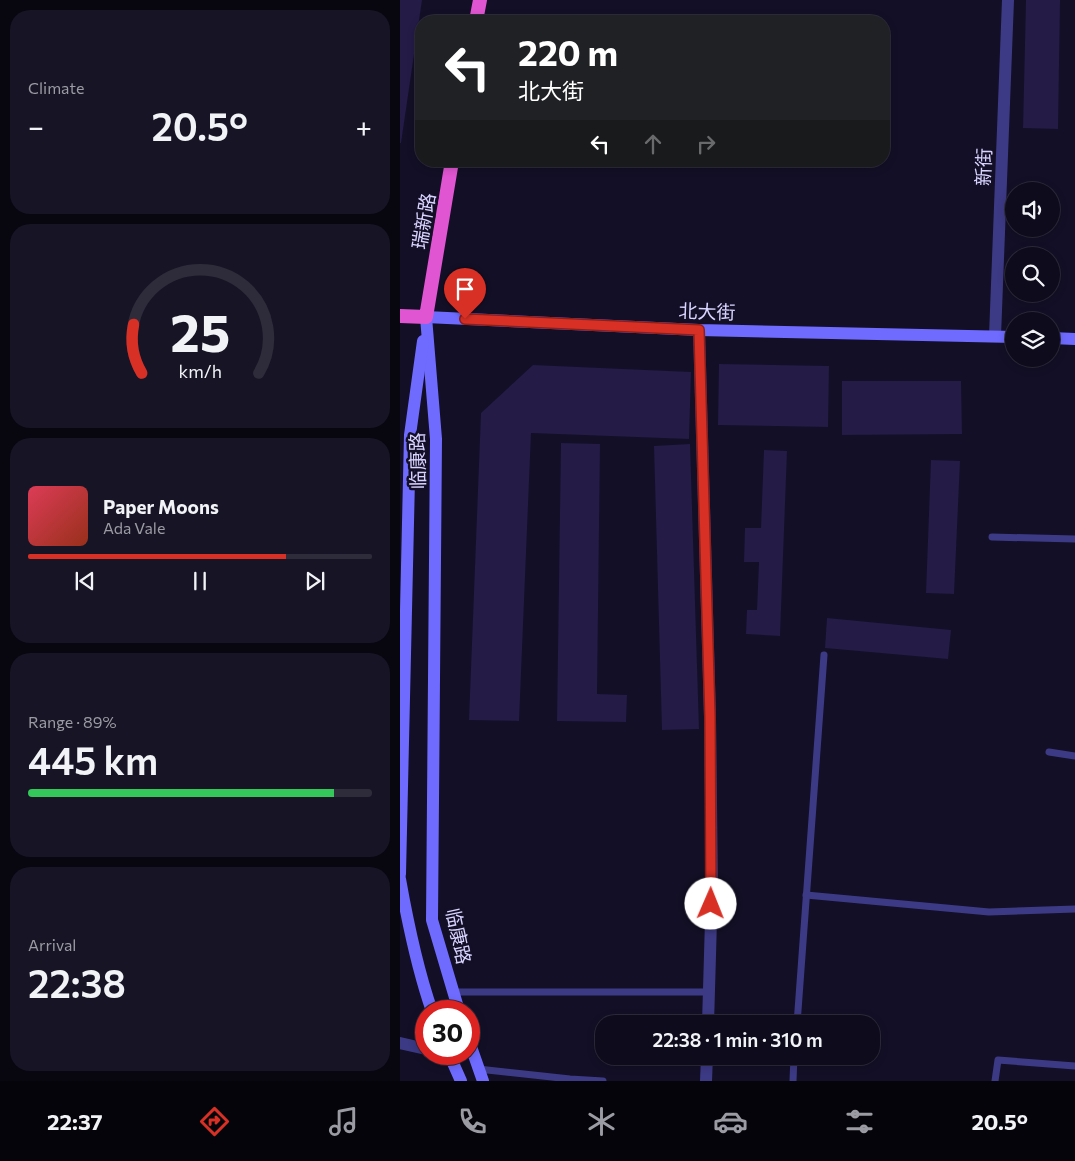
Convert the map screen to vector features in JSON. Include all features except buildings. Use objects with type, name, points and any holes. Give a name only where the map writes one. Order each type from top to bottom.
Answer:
[{"type":"highway","points":[[477,15],[480,0]]},
{"type":"highway","name":"瑞新路","points":[[426,317],[451,167]]},
{"type":"highway","name":"北大街","points":[[400,316],[426,317]]},
{"type":"main road","name":"北大街","points":[[426,317],[699,330],[1005,337]]},
{"type":"main road","name":"临康路","points":[[400,874],[410,435],[426,317]]},
{"type":"main road","name":"临康路","points":[[426,317],[436,439],[432,920],[455,1000]]},
{"type":"main road","points":[[1060,338],[1075,339]]},
{"type":"main road","points":[[400,879],[415,954],[429,1000]]},
{"type":"main road","points":[[454,1065],[461,1081]]},
{"type":"main road","points":[[477,1065],[483,1081]]},
{"type":"street","name":"新街","points":[[995,336],[1008,0]]},
{"type":"street","points":[[699,330],[710,717],[712,886],[708,1015]]},
{"type":"street","points":[[400,1043],[415,1046]]},
{"type":"street","points":[[706,1081],[707,1065]]},
{"type":"lane","points":[[992,536],[1075,539]]},
{"type":"lane","points":[[798,1015],[824,655]]},
{"type":"lane","points":[[1049,752],[1075,756]]},
{"type":"lane","points":[[806,895],[989,912],[1075,909]]},
{"type":"lane","points":[[452,992],[709,992]]},
{"type":"lane","points":[[995,1081],[998,1060],[1075,1066]]},
{"type":"lane","points":[[793,1081],[794,1065]]},
{"type":"lane","points":[[478,1069],[603,1081]]},
{"type":"route","points":[[465,319],[699,330],[710,717],[711,904]]}]
